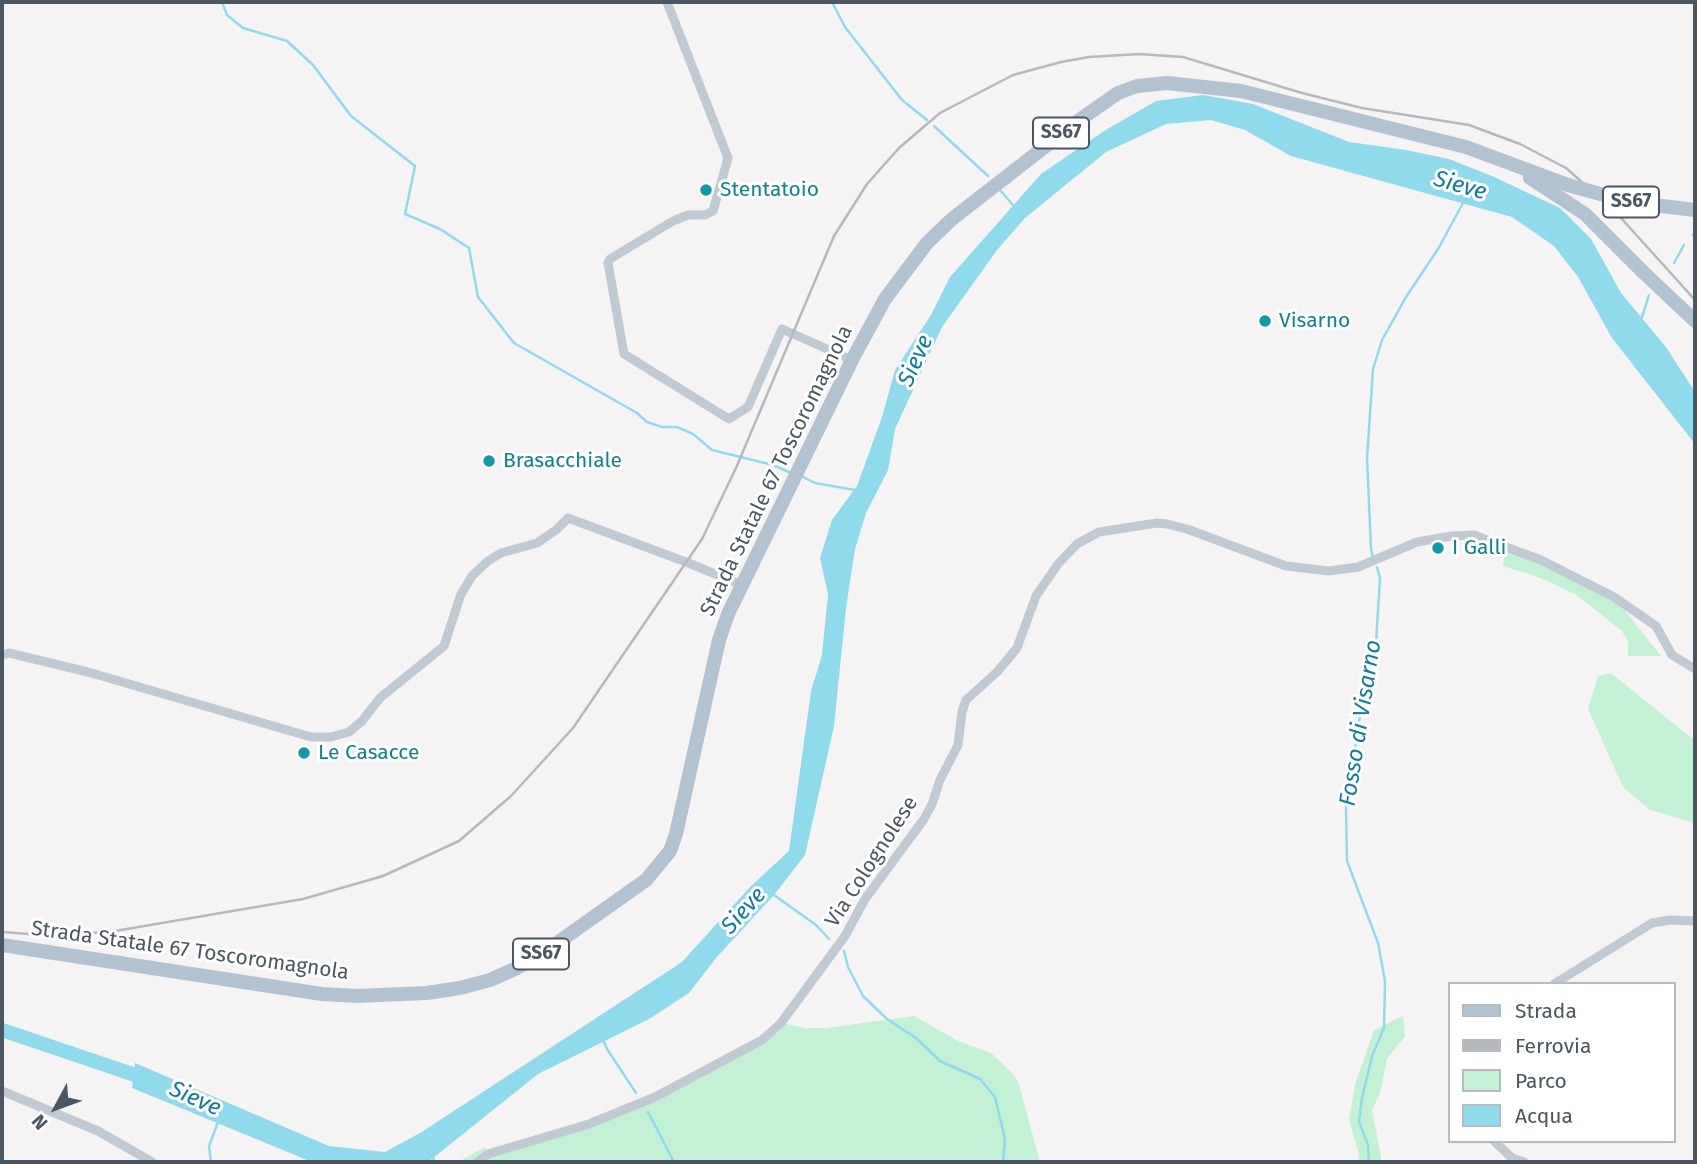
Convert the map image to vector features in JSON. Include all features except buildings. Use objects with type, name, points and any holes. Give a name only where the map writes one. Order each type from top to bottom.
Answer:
[{"type":"main road","name":"Strada Statale 67 Toscoromagnola","points":[[2,945],[284,989],[356,996],[427,993],[460,989],[490,981],[517,968],[543,953],[646,880],[670,851],[682,812],[719,640],[741,585],[804,463],[852,360],[886,299],[927,243],[987,189],[1099,104],[1118,93],[1138,86],[1167,83],[1241,91],[1466,147],[1568,185],[1629,202],[1695,211]]},
{"type":"main road","points":[[1466,147],[1526,176],[1585,214],[1695,321]]},
{"type":"street","points":[[667,2],[728,158],[713,211],[705,215],[688,215],[673,221],[610,259],[608,263],[624,354],[729,419],[748,407],[782,329],[852,360]]},
{"type":"street","points":[[2,654],[9,653],[88,671],[311,737],[331,737],[349,732],[362,721],[380,698],[444,646],[461,594],[472,576],[488,561],[501,553],[537,542],[556,530],[568,518],[741,585]]},
{"type":"street","name":"Via Colognolese","points":[[478,1162],[488,1154],[589,1124],[655,1097],[762,1040],[780,1023],[845,936],[865,899],[928,812],[940,780],[958,745],[966,700],[997,672],[1017,649],[1036,596],[1058,564],[1077,544],[1099,532],[1157,523],[1167,524],[1188,529],[1286,566],[1329,571],[1358,567],[1417,542],[1474,535],[1541,560],[1614,597],[1656,626],[1672,655],[1695,669]]},
{"type":"street","points":[[1557,982],[1652,923],[1670,920],[1695,921]]},
{"type":"street","points":[[2,1091],[98,1131],[152,1162]]},
{"type":"street","points":[[1496,1143],[1512,1158],[1524,1162]]},
{"type":"green space","points":[[1506,547],[1614,597],[1661,656],[1628,656],[1628,641],[1622,631],[1575,594],[1538,577],[1503,566]]},
{"type":"green space","points":[[1611,673],[1695,741],[1695,823],[1650,810],[1623,787],[1588,709],[1598,676]]},
{"type":"green space","points":[[914,1016],[958,1041],[991,1053],[1010,1071],[1018,1081],[1040,1162],[458,1162],[485,1147],[489,1153],[655,1097],[762,1040],[781,1023],[805,1028],[826,1028]]},
{"type":"green space","points":[[1403,1016],[1405,1036],[1387,1059],[1380,1093],[1372,1110],[1381,1162],[1359,1162],[1349,1120],[1355,1084],[1374,1030]]},
{"type":"water","name":"Sieve","points":[[1203,95],[1253,104],[1349,142],[1449,159],[1560,208],[1591,239],[1621,293],[1666,347],[1695,392],[1695,444],[1612,338],[1578,277],[1554,246],[1512,217],[1291,156],[1245,130],[1211,120],[1166,124],[1106,152],[1025,218],[997,250],[942,327],[895,429],[888,470],[866,513],[855,549],[834,726],[805,855],[689,993],[649,1019],[538,1074],[428,1162],[312,1162],[132,1088],[135,1063],[329,1146],[385,1152],[420,1133],[682,962],[751,886],[789,851],[811,691],[822,655],[828,594],[820,558],[832,520],[857,486],[882,417],[895,370],[931,315],[950,277],[1041,174],[1104,131],[1156,101]]},
{"type":"waterway","points":[[222,2],[227,15],[243,28],[287,41],[313,65],[351,116],[415,166],[405,214],[440,229],[469,248],[478,297],[514,343],[637,413],[647,422],[662,427],[677,427],[693,434],[712,450],[773,465],[791,473]]},
{"type":"waterway","points":[[832,2],[845,27],[902,100],[927,120]]},
{"type":"waterway","points":[[934,126],[988,176]]},
{"type":"waterway","points":[[999,189],[1013,205]]},
{"type":"waterway","name":"Fosso di Visarno","points":[[1373,557],[1367,458],[1373,369],[1382,340],[1463,203]]},
{"type":"waterway","points":[[1674,263],[1684,245]]},
{"type":"waterway","points":[[1642,317],[1649,295]]},
{"type":"waterway","points":[[801,476],[815,483],[855,490]]},
{"type":"waterway","name":"Fosso di Visarno","points":[[1369,1162],[1368,1145],[1359,1122],[1372,1056],[1384,1028],[1385,981],[1378,943],[1347,861],[1346,806],[1359,721],[1376,643],[1380,578],[1377,567]]},
{"type":"waterway","points":[[774,895],[816,925],[829,939]]},
{"type":"waterway","points":[[844,951],[848,967],[863,996],[940,1061],[980,1079],[995,1097],[1005,1139],[1003,1162]]},
{"type":"waterway","name":"Sieve","points":[[2,1030],[150,1080]]},
{"type":"waterway","points":[[603,1040],[636,1093]]},
{"type":"waterway","points":[[648,1112],[674,1162]]},
{"type":"waterway","points":[[211,1162],[209,1146],[218,1122]]},
{"type":"waterway","points":[[433,1158],[435,1162]]},
{"type":"railway","points":[[2,932],[56,936],[115,931],[303,899],[383,876],[459,841],[511,796],[573,728],[702,539],[736,468],[834,236],[867,184],[899,148],[940,113],[1013,75],[1089,57],[1139,54],[1183,57],[1362,108],[1469,125],[1520,144],[1566,168],[1583,183]]},
{"type":"railway","points":[[1612,208],[1695,300]]},
{"type":"place","name":"Stentatoio","points":[[706,190]]},
{"type":"place","name":"Visarno","points":[[1265,321]]},
{"type":"place","name":"Brasacchiale","points":[[489,461]]},
{"type":"place","name":"I Galli","points":[[1438,548]]},
{"type":"place","name":"Le Casacce","points":[[304,753]]}]
